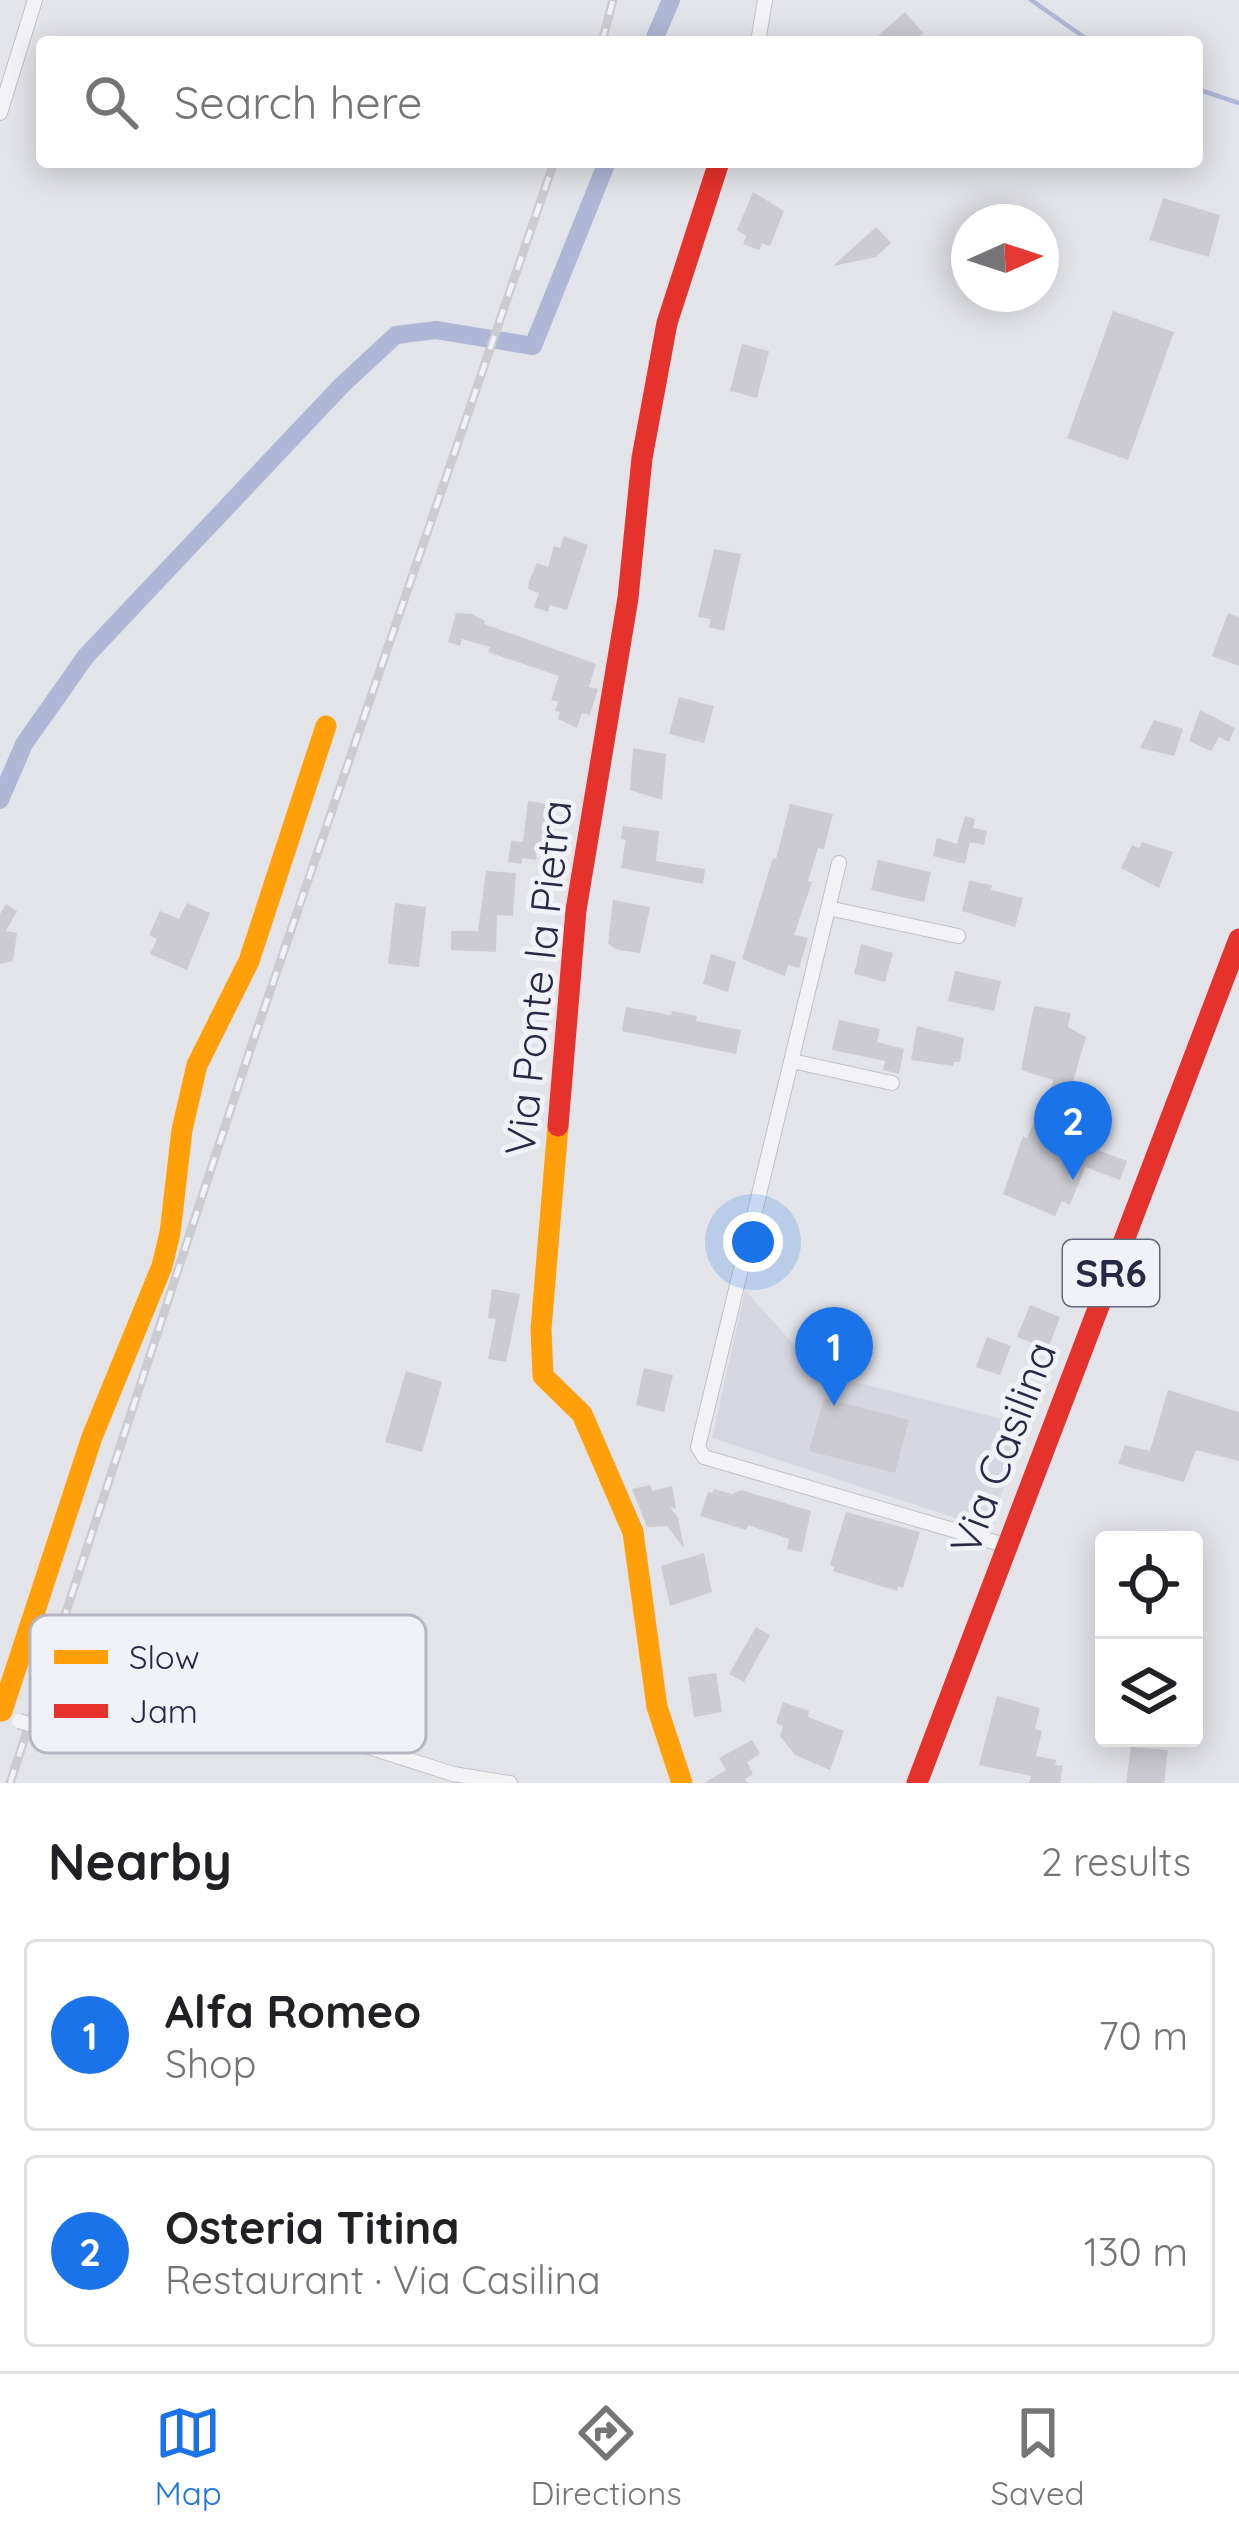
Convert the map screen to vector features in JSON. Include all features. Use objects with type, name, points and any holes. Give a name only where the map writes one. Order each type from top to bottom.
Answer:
[{"type":"street","points":[[0,112],[34,0]]},
{"type":"street","points":[[759,36],[765,0]]},
{"type":"street","name":"Via Ponte la Pietra","points":[[682,1783],[657,1707],[634,1532],[582,1414],[543,1376],[541,1328],[576,910],[628,598],[642,458],[667,323],[717,168]]},
{"type":"street","points":[[37,1615],[92,1437],[162,1266],[182,1130],[197,1066],[250,961],[326,726]]},
{"type":"street","points":[[839,863],[698,1448],[704,1457],[1008,1546]]},
{"type":"street","points":[[828,908],[958,936]]},
{"type":"street","name":"Via Casilina","points":[[917,1783],[1239,939]]},
{"type":"street","points":[[792,1061],[892,1083]]},
{"type":"street","points":[[7,1714],[30,1639]]},
{"type":"street","points":[[387,1753],[453,1774],[510,1783]]},
{"type":"shaded area","points":[[745,1290],[819,1373],[1026,1425],[989,1529],[712,1438]]},
{"type":"building","points":[[905,12],[923,33],[920,36],[878,36]]},
{"type":"building","points":[[753,192],[784,211],[770,246],[762,243],[759,250],[743,244],[746,236],[737,230]]},
{"type":"building","points":[[1163,198],[1220,215],[1209,257],[1149,240]]},
{"type":"building","points":[[876,227],[891,243],[876,257],[833,266]]},
{"type":"building","points":[[1113,311],[1174,332],[1128,460],[1067,438]]},
{"type":"building","points":[[742,344],[769,351],[757,398],[730,391]]},
{"type":"building","points":[[564,536],[588,545],[567,610],[550,605],[548,612],[534,607],[539,593],[528,589],[529,581],[537,563],[548,567],[554,546],[560,548]]},
{"type":"building","points":[[714,549],[741,554],[724,631],[709,627],[711,619],[698,617]]},
{"type":"building","points":[[456,613],[472,614],[484,624],[596,664],[589,687],[598,689],[590,715],[582,713],[577,728],[558,719],[558,702],[551,700],[559,676],[488,652],[490,647],[462,639],[460,646],[448,642]]},
{"type":"building","points":[[1228,613],[1239,617],[1239,666],[1212,656]]},
{"type":"building","points":[[679,697],[714,706],[704,743],[669,734]]},
{"type":"building","points":[[1200,710],[1235,728],[1229,742],[1219,737],[1211,751],[1189,741]]},
{"type":"building","points":[[1154,720],[1183,729],[1174,756],[1140,748]]},
{"type":"building","points":[[633,748],[666,754],[662,800],[630,790]]},
{"type":"building","points":[[528,801],[555,805],[554,847],[537,846],[536,860],[508,862],[511,841],[523,842]]},
{"type":"building","points":[[790,804],[833,814],[824,849],[818,848],[794,935],[808,938],[799,968],[788,965],[785,976],[742,959]]},
{"type":"building","points":[[965,816],[975,819],[973,828],[987,831],[984,845],[970,842],[965,864],[933,856],[937,838],[957,844]]},
{"type":"building","points":[[623,826],[659,831],[656,861],[705,869],[703,884],[621,868],[626,840],[621,839]]},
{"type":"building","points":[[1142,842],[1173,852],[1159,888],[1121,868],[1132,845],[1139,848]]},
{"type":"building","points":[[878,860],[931,872],[924,902],[871,890]]},
{"type":"building","points":[[486,871],[516,873],[513,916],[497,915],[496,952],[451,950],[451,931],[478,931]]},
{"type":"building","points":[[969,881],[1023,898],[1015,927],[962,911]]},
{"type":"building","points":[[613,900],[650,907],[640,953],[608,944]]},
{"type":"building","points":[[187,903],[210,913],[187,970],[150,954],[157,939],[149,935],[160,911],[179,919]]},
{"type":"building","points":[[395,903],[426,907],[419,967],[388,964]]},
{"type":"building","points":[[6,904],[17,911],[6,931],[17,933],[13,961],[0,964],[0,914]]},
{"type":"building","points":[[861,944],[893,953],[885,982],[854,974]]},
{"type":"building","points":[[711,954],[736,962],[728,992],[703,984]]},
{"type":"building","points":[[955,971],[1001,981],[994,1011],[948,1001]]},
{"type":"building","points":[[1034,1006],[1071,1013],[1068,1027],[1086,1037],[1068,1098],[1050,1094],[1053,1080],[1021,1070]]},
{"type":"building","points":[[626,1007],[697,1016],[696,1021],[741,1030],[736,1054],[622,1031]]},
{"type":"building","points":[[839,1020],[880,1029],[877,1042],[904,1049],[899,1074],[883,1070],[885,1061],[832,1050]]},
{"type":"building","points":[[917,1026],[964,1038],[960,1062],[953,1066],[911,1060]]},
{"type":"building","points":[[1076,1119],[1093,1125],[1086,1146],[1127,1161],[1120,1180],[1085,1167],[1070,1205],[1062,1201],[1055,1216],[1003,1194],[1023,1136],[1027,1138],[1034,1123],[1068,1138]]},
{"type":"building","points":[[492,1289],[520,1294],[506,1362],[488,1359],[496,1319],[488,1318]]},
{"type":"building","points":[[1030,1305],[1060,1317],[1048,1349],[1017,1337]]},
{"type":"building","points":[[987,1337],[1011,1346],[1000,1375],[976,1367]]},
{"type":"building","points":[[644,1368],[673,1375],[664,1412],[636,1405]]},
{"type":"building","points":[[406,1371],[442,1382],[422,1452],[385,1442]]},
{"type":"building","points":[[1168,1390],[1239,1412],[1239,1461],[1196,1450],[1184,1482],[1118,1464],[1125,1445],[1150,1451]]},
{"type":"building","points":[[824,1398],[909,1420],[895,1473],[809,1451]]},
{"type":"building","points":[[650,1485],[652,1491],[672,1486],[676,1509],[670,1507],[678,1518],[684,1548],[667,1526],[647,1527],[632,1489]]},
{"type":"building","points":[[741,1490],[811,1511],[802,1552],[787,1549],[789,1539],[700,1516],[708,1492],[732,1494]]},
{"type":"building","points":[[846,1512],[920,1532],[903,1588],[898,1586],[897,1591],[833,1571],[830,1565]]},
{"type":"building","points":[[704,1553],[712,1592],[670,1606],[661,1566]]},
{"type":"building","points":[[756,1627],[770,1635],[744,1682],[729,1674]]},
{"type":"building","points":[[716,1673],[722,1712],[694,1717],[688,1677]]},
{"type":"building","points":[[997,1696],[1040,1708],[1035,1729],[1042,1731],[1036,1756],[1063,1766],[1060,1783],[1029,1783],[1031,1776],[979,1765]]},
{"type":"building","points":[[783,1702],[844,1731],[830,1770],[795,1755],[780,1736],[783,1726],[776,1723]]},
{"type":"building","points":[[752,1740],[760,1754],[747,1762],[753,1774],[745,1779],[748,1783],[704,1783],[726,1770],[719,1758]]},
{"type":"building","points":[[1131,1747],[1168,1750],[1164,1783],[1126,1783]]},
{"type":"waterway","points":[[656,36],[671,0]]},
{"type":"waterway","points":[[1031,0],[1082,36]]},
{"type":"waterway","points":[[1203,91],[1239,103]]},
{"type":"waterway","points":[[0,800],[24,744],[86,656],[342,385],[396,335],[436,330],[533,346],[605,168]]},
{"type":"railway","points":[[604,36],[613,0]]},
{"type":"railway","points":[[65,1615],[250,1050],[552,168]]},
{"type":"railway","points":[[10,1783],[30,1722]]},
{"type":"traffic: slow","points":[[34,1615],[92,1437],[162,1266],[182,1130],[197,1065],[249,961],[326,726]]},
{"type":"traffic: slow","points":[[558,1126],[541,1329],[543,1376],[582,1414],[633,1532],[657,1707],[682,1783]]},
{"type":"traffic: slow","points":[[2,1711],[30,1626]]},
{"type":"traffic: jam","points":[[558,1126],[576,910],[628,598],[642,458],[667,323],[717,168]]},
{"type":"traffic: jam","points":[[917,1783],[1239,939]]},
{"type":"place","name":"Osteria Titina","points":[[1073,1180]]},
{"type":"place","name":"Alfa Romeo","points":[[834,1406]]}]
